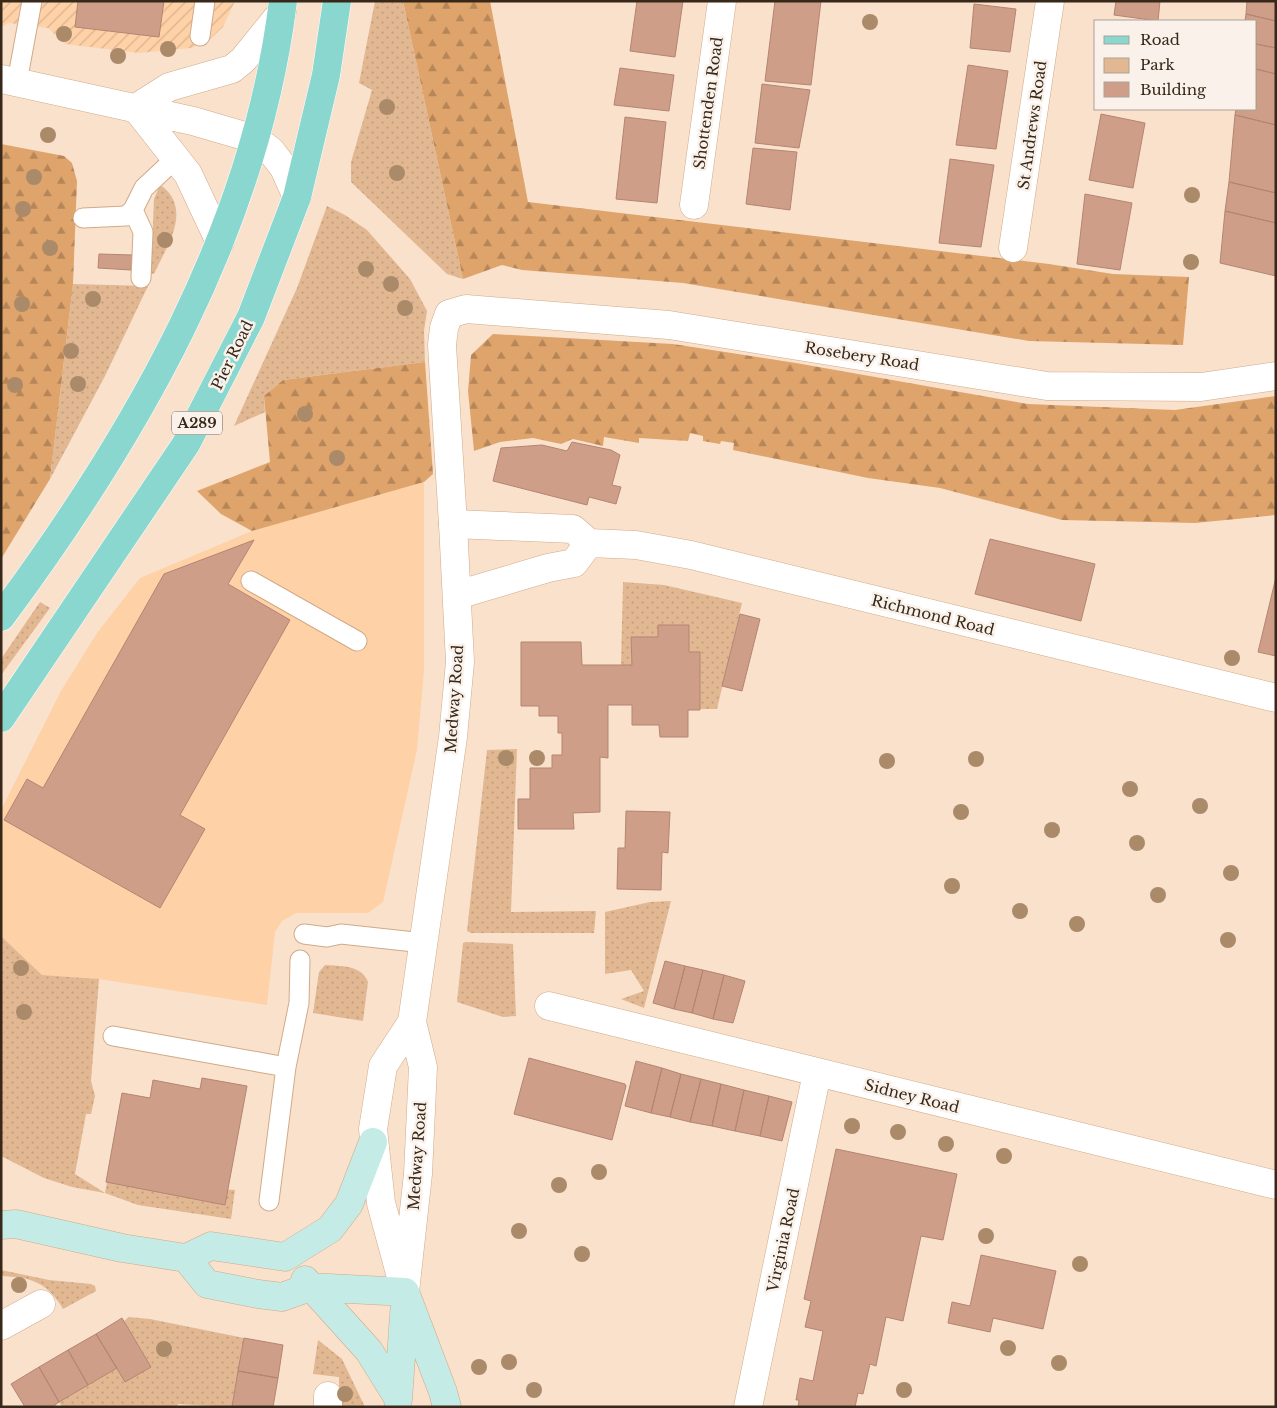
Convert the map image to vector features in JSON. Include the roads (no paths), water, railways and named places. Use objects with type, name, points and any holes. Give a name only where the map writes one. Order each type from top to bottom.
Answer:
[{"type":"main road","name":"Pier Road","points":[[1,718],[186,444],[251,317],[297,197],[326,75],[337,1]]},
{"type":"main road","points":[[1,617],[46,554],[128,430],[186,318],[220,242],[265,108],[282,7]]},
{"type":"main road","points":[[6,1218],[122,1248],[186,1258],[211,1246],[285,1257],[330,1229],[349,1204],[372,1142]]},
{"type":"main road","points":[[285,1257],[369,1351],[398,1401]]},
{"type":"main road","points":[[186,1258],[207,1284],[282,1296],[310,1287],[405,1292]]},
{"type":"main road","name":"Medway Road","points":[[398,1401],[405,1292]]},
{"type":"main road","name":"Medway Road","points":[[405,1292],[444,1392],[447,1407]]},
{"type":"street","name":"Shottenden Road","points":[[694,205],[722,1]]},
{"type":"street","name":"St Andrews Road","points":[[1014,248],[1050,1]]},
{"type":"street","points":[[136,108],[169,87],[232,69],[243,60],[282,7]]},
{"type":"street","points":[[9,80],[212,126],[255,139],[271,151],[284,168],[297,197]]},
{"type":"street","points":[[136,108],[188,174],[220,242]]},
{"type":"street","name":"Rosebery Road","points":[[449,314],[466,309],[669,325],[1047,386],[1201,387],[1276,376]]},
{"type":"street","name":"Medway Road","points":[[405,1292],[418,1174],[423,1067],[412,1022],[453,737],[460,662],[442,345],[444,328],[449,314]]},
{"type":"street","points":[[453,524],[573,529],[589,543],[574,563],[548,568],[457,595]]},
{"type":"street","name":"Richmond Road","points":[[589,543],[636,545],[691,555],[1276,698]]},
{"type":"street","name":"Sidney Road","points":[[549,1006],[1276,1185]]},
{"type":"street","name":"Medway Road","points":[[405,1292],[381,1203],[372,1142],[383,1066],[412,1022]]},
{"type":"street","name":"Virginia Road","points":[[748,1407],[817,1073]]},
{"type":"street","points":[[1,1326],[40,1304]]},
{"type":"lane","points":[[9,80],[32,1]]},
{"type":"lane","points":[[200,36],[205,1]]},
{"type":"lane","points":[[83,218],[126,216],[133,210],[144,188],[175,159]]},
{"type":"lane","points":[[133,210],[143,232],[141,278]]},
{"type":"lane","points":[[251,581],[317,616],[357,641]]},
{"type":"lane","points":[[304,934],[328,937],[341,934],[424,943]]},
{"type":"lane","points":[[269,1200],[286,1067],[299,1003],[300,960]]},
{"type":"lane","points":[[113,1036],[286,1067]]}]
